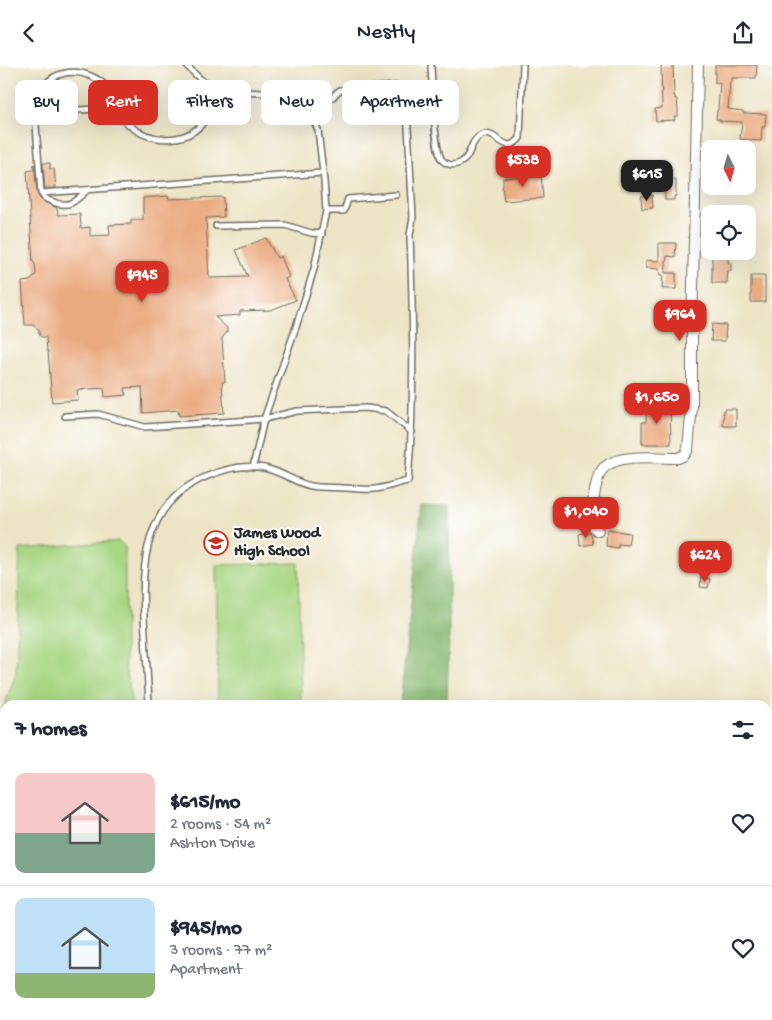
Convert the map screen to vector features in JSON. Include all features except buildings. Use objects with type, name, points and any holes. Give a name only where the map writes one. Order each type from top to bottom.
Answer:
[{"type":"street","points":[[598,531],[592,525],[591,520],[597,480],[601,471],[606,466],[614,461],[629,459],[651,457],[678,458],[682,457],[688,449],[692,405],[698,65]]},
{"type":"lane","points":[[186,65],[201,80]]},
{"type":"lane","points":[[431,65],[437,146],[443,161],[446,164],[452,165],[464,161],[477,138],[482,135],[494,136],[506,145],[516,143],[520,138],[523,65]]},
{"type":"lane","points":[[51,80],[60,75],[76,71],[95,76],[100,80]]},
{"type":"lane","points":[[149,700],[142,594],[146,553],[155,525],[172,500],[184,489],[205,477],[226,471],[253,467],[268,468],[311,486],[375,489],[408,481],[412,432],[414,354],[410,235],[413,217],[406,91],[397,86],[340,90],[332,97]]},
{"type":"lane","points":[[36,125],[41,193],[44,198],[58,205],[63,205],[78,200],[87,190]]},
{"type":"lane","points":[[128,125],[150,136],[164,139],[179,138],[192,133],[202,125]]},
{"type":"lane","points":[[253,467],[264,419],[296,327],[314,269],[322,234],[326,211],[318,130],[316,125]]},
{"type":"lane","points":[[41,193],[323,173]]},
{"type":"lane","points":[[326,211],[344,211],[348,199],[396,195]]},
{"type":"lane","points":[[216,226],[285,225],[311,233],[322,234]]},
{"type":"lane","points":[[65,416],[98,414],[145,427],[264,419],[297,411],[366,408],[386,411],[412,432]]},
{"type":"green space","points":[[422,505],[449,506],[447,700],[401,700]]},
{"type":"green space","points":[[119,541],[125,547],[125,667],[131,700],[6,700],[16,674],[20,549]]},
{"type":"green space","points":[[298,563],[301,700],[218,700],[216,565]]},
{"type":"place","name":"James Wood High School","points":[[216,543]]}]
